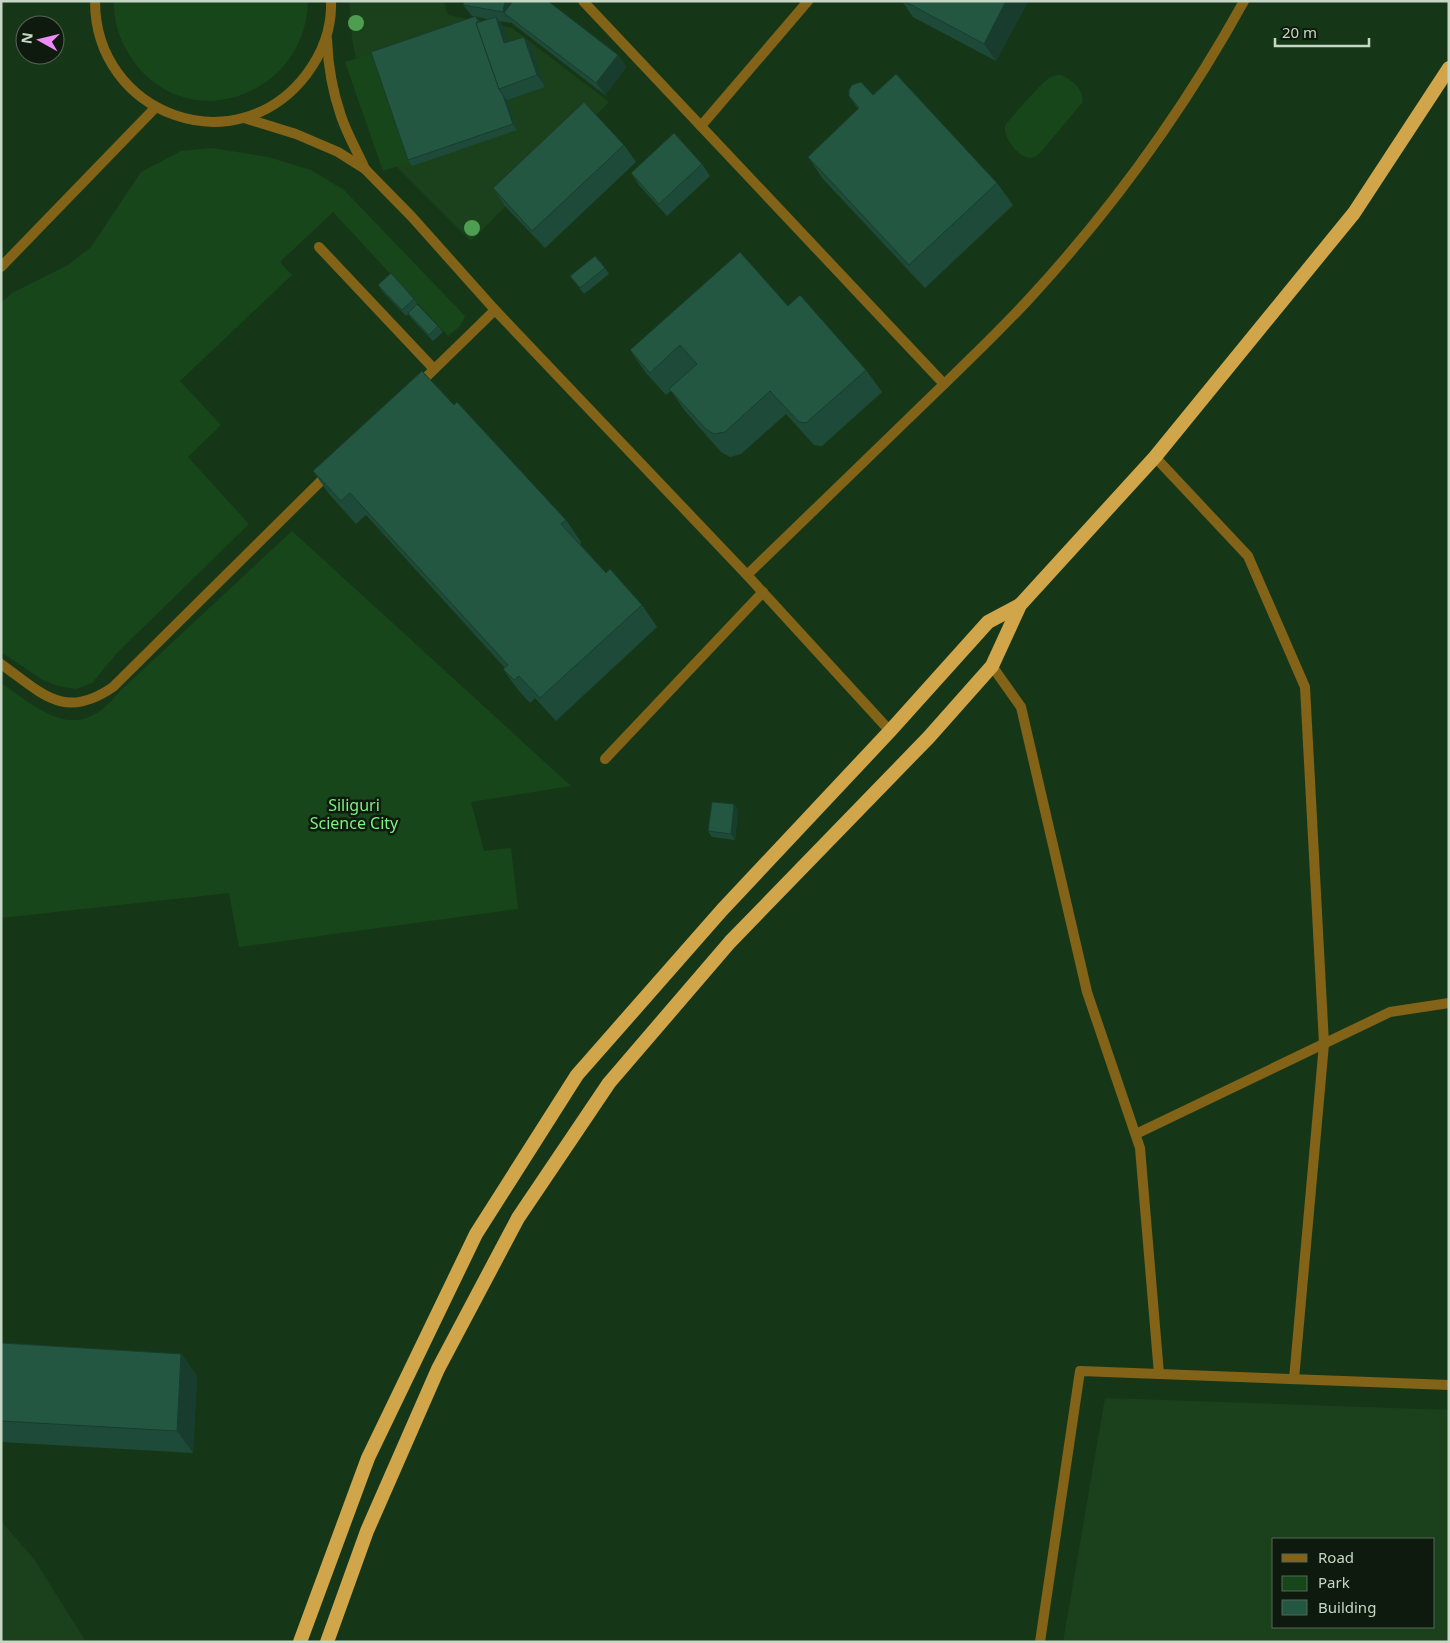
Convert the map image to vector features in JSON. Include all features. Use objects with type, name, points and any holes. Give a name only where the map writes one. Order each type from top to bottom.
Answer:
[{"type":"highway","points":[[327,1642],[367,1532],[438,1370],[518,1218],[603,1091],[730,942],[929,737],[992,666],[1020,605],[1155,457],[1354,213],[1449,68]]},
{"type":"highway","points":[[300,1642],[368,1458],[476,1234],[577,1075],[722,910],[890,731],[988,622],[1020,605]]},
{"type":"street","points":[[95,1],[95,16],[100,39],[108,59],[121,79],[137,95],[155,108],[176,117],[199,121],[221,122],[244,118],[272,107],[296,88],[315,63],[327,35]]},
{"type":"street","points":[[331,1],[327,35],[328,63],[333,90],[341,117],[365,169]]},
{"type":"street","points":[[583,1],[944,384]]},
{"type":"street","points":[[700,126],[808,1]]},
{"type":"street","points":[[747,575],[1029,299],[1091,227],[1137,167],[1186,97],[1244,1]]},
{"type":"street","points":[[1,267],[155,108]]},
{"type":"street","points":[[244,118],[304,138],[338,152],[365,169],[412,217],[495,310],[763,592],[890,731]]},
{"type":"street","points":[[319,247],[434,369]]},
{"type":"street","points":[[413,390],[495,310]]},
{"type":"street","points":[[1155,457],[1248,556],[1305,687],[1324,1044],[1294,1379]]},
{"type":"street","points":[[1,664],[50,699],[75,702],[101,695],[113,687],[335,467]]},
{"type":"street","points":[[605,759],[763,592]]},
{"type":"street","points":[[992,666],[1021,707],[1087,992],[1140,1148],[1159,1374]]},
{"type":"street","points":[[1136,1134],[1390,1012],[1449,1003]]},
{"type":"street","points":[[1040,1642],[1080,1371],[1449,1385]]},
{"type":"shaded area","points":[[349,1],[444,1],[448,15],[512,28],[609,102],[471,241],[393,163],[358,70],[352,38]]},
{"type":"shaded area","points":[[1105,1398],[1449,1410],[1449,1642],[1063,1642]]},
{"type":"shaded area","points":[[1,1521],[34,1559],[86,1642],[1,1642]]},
{"type":"green space","points":[[114,1],[308,1],[302,33],[288,60],[267,81],[242,95],[214,101],[185,98],[158,85],[134,62],[125,48],[119,33]]},
{"type":"green space","points":[[374,53],[410,162],[383,171],[345,62]]},
{"type":"green space","points":[[1060,75],[1069,79],[1080,89],[1082,103],[1040,153],[1032,158],[1025,157],[1012,146],[1006,136],[1005,126],[1046,81],[1051,77]]},
{"type":"green space","points":[[212,148],[268,157],[311,170],[344,190],[465,316],[461,325],[448,336],[333,212],[280,262],[292,275],[180,381],[221,425],[188,457],[249,524],[118,652],[92,683],[76,689],[58,686],[41,679],[1,652],[1,303],[12,293],[68,265],[91,247],[141,172],[181,151]]},
{"type":"green space","name":"Siliguri Science City","points":[[292,531],[571,786],[471,802],[484,851],[511,848],[518,909],[239,947],[229,893],[1,918],[1,683],[46,713],[74,720],[89,717],[104,708]]},
{"type":"building","points":[[464,1],[505,1],[503,12],[463,5]]},
{"type":"building","points":[[513,1],[548,1],[618,55],[596,83],[504,13]]},
{"type":"building","points":[[904,1],[1006,1],[984,44]]},
{"type":"building","points":[[476,16],[478,22],[476,23],[513,124],[408,160],[371,52]]},
{"type":"building","points":[[496,17],[504,43],[524,37],[537,75],[499,89],[476,23]]},
{"type":"building","points":[[896,74],[997,183],[909,265],[808,157],[859,108],[849,96],[849,90],[852,85],[861,82],[873,95]]},
{"type":"building","points":[[584,102],[624,145],[532,231],[493,188]]},
{"type":"building","points":[[674,133],[702,164],[659,204],[631,173]]},
{"type":"building","points":[[740,252],[788,306],[800,295],[866,370],[806,423],[799,422],[770,391],[725,432],[714,434],[706,429],[669,389],[697,364],[680,345],[650,373],[630,350]]},
{"type":"building","points":[[595,256],[605,268],[580,288],[570,276]]},
{"type":"building","points":[[391,273],[414,299],[402,310],[378,285]]},
{"type":"building","points":[[417,304],[438,326],[429,335],[408,313]]},
{"type":"building","points":[[422,371],[454,405],[457,402],[566,520],[561,524],[606,573],[610,569],[642,605],[540,698],[519,676],[514,680],[503,669],[508,665],[350,493],[341,501],[313,471]]},
{"type":"building","points":[[712,802],[734,804],[731,834],[708,831]]},
{"type":"building","points":[[1,1343],[181,1354],[177,1431],[1,1421]]}]
